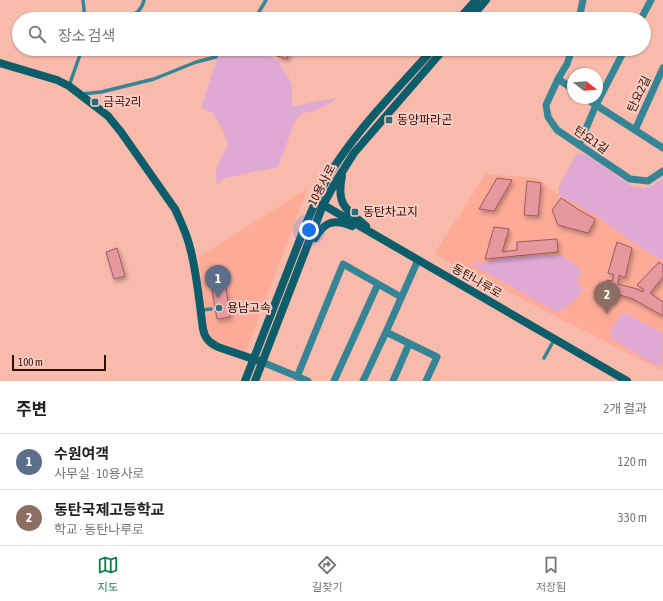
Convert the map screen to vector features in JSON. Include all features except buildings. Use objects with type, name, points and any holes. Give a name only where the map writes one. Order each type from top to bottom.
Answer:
[{"type":"street","points":[[465,12],[476,0]]},
{"type":"street","points":[[476,12],[486,0]]},
{"type":"street","points":[[580,12],[583,0]]},
{"type":"street","points":[[645,12],[651,0]]},
{"type":"street","name":"10용사로","points":[[245,381],[316,201],[337,163],[353,140],[426,56]]},
{"type":"street","name":"10용사로","points":[[254,381],[329,193],[354,153],[438,56]]},
{"type":"street","name":"탄요1길","points":[[570,56],[546,105],[548,117],[557,130],[630,179],[648,181],[663,171]]},
{"type":"street","points":[[579,145],[596,105],[621,56]]},
{"type":"street","points":[[0,63],[56,80],[70,86],[108,116],[117,126],[175,209],[179,218],[189,242],[204,334],[209,342],[218,347],[262,362],[308,381]]},
{"type":"street","name":"탄요2길","points":[[635,130],[663,68]]},
{"type":"street","points":[[558,79],[567,85]]},
{"type":"street","points":[[596,105],[663,148]]},
{"type":"street","points":[[345,166],[340,191],[340,197],[343,205],[382,239]]},
{"type":"street","name":"동탄나루로","points":[[316,201],[627,381]]},
{"type":"street","points":[[291,288],[301,274],[314,239],[320,230],[326,225],[337,222],[343,223],[382,239]]},
{"type":"street","points":[[363,381],[418,260]]},
{"type":"street","points":[[297,377],[343,264],[401,297]]},
{"type":"street","points":[[334,381],[378,284]]},
{"type":"street","points":[[386,332],[437,357],[426,381]]},
{"type":"street","points":[[393,381],[409,344]]},
{"type":"lane","points":[[83,0],[84,12]]},
{"type":"lane","points":[[137,12],[143,5],[144,0]]},
{"type":"lane","points":[[259,12],[266,0]]},
{"type":"lane","points":[[70,86],[80,56]]},
{"type":"lane","points":[[82,94],[101,92],[154,80],[196,62],[216,56]]},
{"type":"lane","points":[[200,310],[211,309]]},
{"type":"lane","points":[[544,358],[555,339]]},
{"type":"shaded area","points":[[221,56],[272,57],[279,62],[292,84],[292,105],[295,106],[335,98],[335,100],[319,109],[301,114],[294,123],[278,167],[225,178],[218,184],[216,174],[218,164],[228,146],[223,130],[212,112],[201,108],[217,59]]},
{"type":"shaded area","points":[[579,153],[590,157],[634,187],[643,188],[651,186],[663,178],[663,261],[635,244],[595,215],[559,195],[559,186],[576,155]]},
{"type":"shaded area","points":[[486,174],[537,178],[559,195],[595,215],[635,244],[663,261],[663,367],[661,370],[434,254]]},
{"type":"shaded area","points":[[307,189],[246,352],[215,341],[207,330],[199,257]]},
{"type":"shaded area","points":[[561,255],[582,270],[577,281],[583,291],[574,301],[558,313],[471,264],[483,263],[508,257]]},
{"type":"shaded area","points":[[621,314],[628,314],[663,334],[662,365],[655,365],[611,338],[610,333]]},
{"type":"place","name":"금곡2리","points":[[95,102]]},
{"type":"place","name":"동양파라곤","points":[[389,120]]},
{"type":"place","name":"동탄차고지","points":[[355,212]]},
{"type":"place","name":"수원여객","points":[[218,298]]},
{"type":"place","name":"용남고속","points":[[219,308]]},
{"type":"place","name":"동탄국제고등학교","points":[[607,314]]}]
